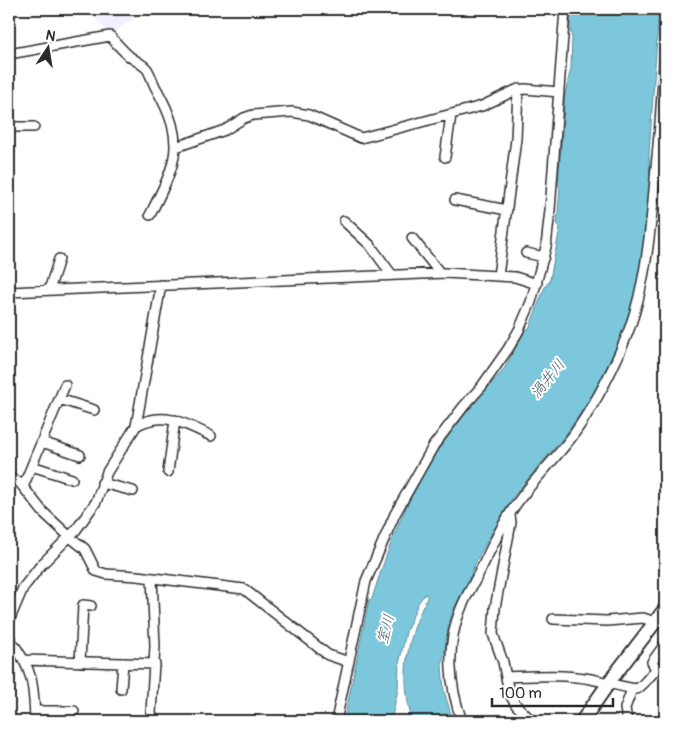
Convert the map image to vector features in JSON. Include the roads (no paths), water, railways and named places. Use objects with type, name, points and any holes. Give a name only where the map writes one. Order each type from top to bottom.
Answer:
[{"type":"street","points":[[336,721],[366,581],[395,514],[434,445],[488,378],[512,343],[524,320],[537,284],[544,257],[550,210],[564,9]]},
{"type":"street","points":[[9,54],[110,36],[127,54],[146,68],[170,116],[174,128],[176,147],[171,172],[150,215]]},
{"type":"street","points":[[462,721],[451,681],[451,662],[456,624],[464,601],[522,496],[573,436],[606,383],[631,325],[647,250],[665,70],[665,51]]},
{"type":"street","points":[[176,147],[225,130],[244,118],[253,115],[292,112],[309,115],[361,138],[482,106],[518,90],[559,92]]},
{"type":"street","points":[[498,276],[516,139],[518,90]]},
{"type":"street","points":[[445,157],[452,115]]},
{"type":"street","points":[[9,127],[34,127]]},
{"type":"street","points":[[455,200],[507,210]]},
{"type":"street","points":[[344,221],[370,245],[392,275]]},
{"type":"street","points":[[412,238],[440,273]]},
{"type":"street","points":[[526,253],[544,257]]},
{"type":"street","points":[[49,290],[59,259]]},
{"type":"street","points":[[9,292],[440,273],[515,277],[537,284]]},
{"type":"street","points":[[9,621],[23,588],[41,565],[70,537],[96,502],[110,467],[136,426],[161,285]]},
{"type":"street","points":[[23,487],[65,385]]},
{"type":"street","points":[[59,399],[94,410]]},
{"type":"street","points":[[136,426],[141,423],[163,419],[175,420],[211,436]]},
{"type":"street","points":[[168,472],[175,420]]},
{"type":"street","points":[[42,442],[80,455]]},
{"type":"street","points":[[32,466],[72,479]]},
{"type":"street","points":[[9,477],[20,483],[43,512],[85,549],[96,571],[106,574],[244,589],[328,655],[349,662]]},
{"type":"street","points":[[102,483],[133,491]]},
{"type":"street","points":[[510,515],[511,523],[493,620],[493,634],[509,693],[516,705],[532,721]]},
{"type":"street","points":[[152,578],[156,646],[151,713],[154,721]]},
{"type":"street","points":[[80,662],[83,605],[91,606]]},
{"type":"street","points":[[552,620],[607,621],[662,616]]},
{"type":"street","points":[[582,721],[608,684],[662,616]]},
{"type":"street","points":[[9,638],[24,660],[34,686],[35,721]]},
{"type":"street","points":[[656,669],[652,662],[665,644]]},
{"type":"street","points":[[24,660],[155,664]]},
{"type":"street","points":[[122,689],[123,663]]},
{"type":"street","points":[[506,678],[538,676],[592,679],[637,689],[656,669],[665,665]]},
{"type":"street","points":[[627,721],[625,708],[632,689]]},
{"type":"street","points":[[35,711],[74,711]]},
{"type":"water","points":[[571,9],[659,9],[649,153],[650,183],[641,266],[634,299],[619,343],[593,394],[567,433],[512,498],[477,559],[453,611],[449,623],[442,666],[444,691],[453,721],[412,721],[408,704],[406,689],[407,658],[414,628],[427,598],[425,594],[418,603],[406,632],[399,664],[398,689],[391,721],[344,721],[369,600],[372,599],[400,520],[419,482],[448,436],[504,369],[526,329],[529,329],[544,289],[550,279],[560,228],[557,224],[560,187],[558,185],[565,94],[571,68]]},
{"type":"water label","name":"渦井川","points":[[548,379]]},
{"type":"water label","name":"室川","points":[[386,629]]}]
